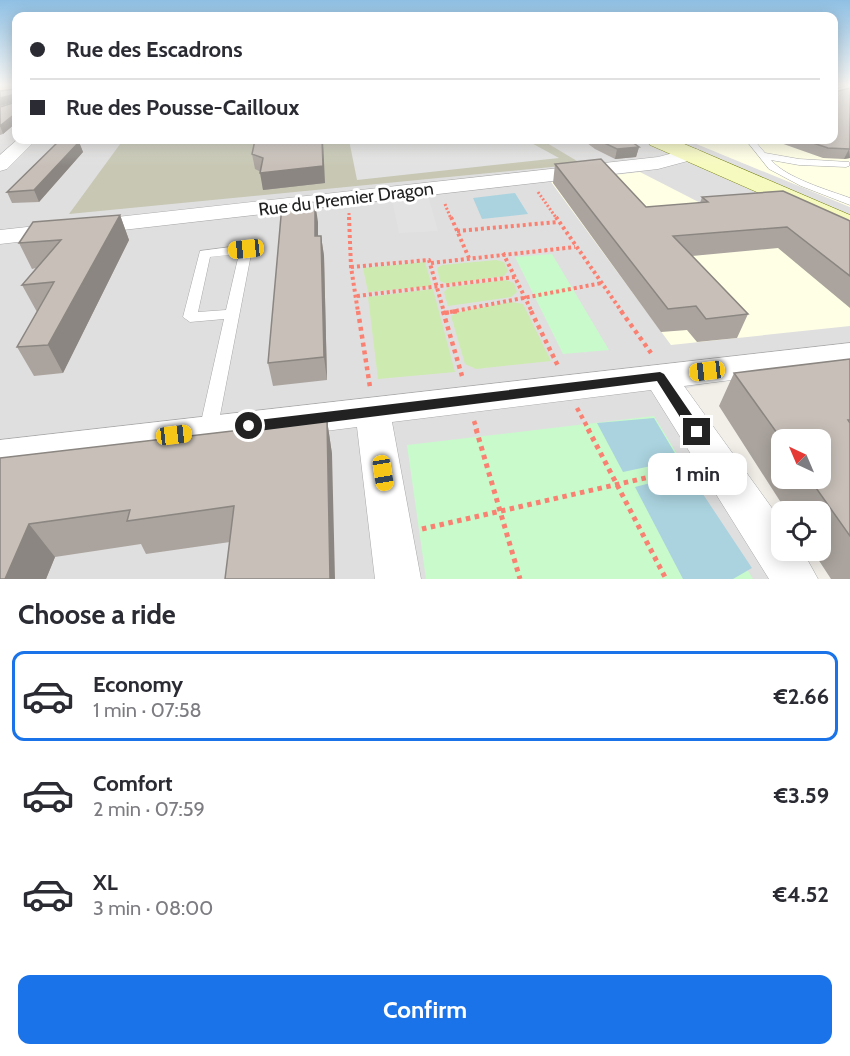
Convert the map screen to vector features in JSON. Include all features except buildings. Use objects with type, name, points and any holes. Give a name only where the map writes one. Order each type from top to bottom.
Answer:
[{"type":"main road","points":[[669,144],[850,225]]},
{"type":"street","points":[[0,165],[23,144]]},
{"type":"street","name":"Rue du Premier Dragon","points":[[0,237],[658,163],[692,154]]},
{"type":"street","points":[[0,456],[568,388],[655,365],[850,354]]},
{"type":"street","points":[[655,365],[795,579]]},
{"type":"street","points":[[373,411],[398,579]]},
{"type":"lane","points":[[753,144],[772,167],[805,184],[850,201]]},
{"type":"lane","points":[[761,154],[799,162],[846,164]]},
{"type":"lane","points":[[208,431],[246,249],[204,254],[190,317],[232,314]]},
{"type":"path","points":[[529,178],[655,365]]},
{"type":"path","points":[[439,189],[470,258]]},
{"type":"path","points":[[348,199],[351,267],[373,411]]},
{"type":"path","points":[[458,231],[558,222]]},
{"type":"path","points":[[351,267],[429,260],[431,263],[503,253],[575,247]]},
{"type":"path","points":[[503,253],[568,388],[619,483],[666,579]]},
{"type":"path","points":[[431,263],[520,579]]},
{"type":"path","points":[[357,296],[515,277]]},
{"type":"path","points":[[445,313],[524,296],[602,284]]},
{"type":"path","points":[[393,535],[693,467]]},
{"type":"shaded area","points":[[0,112],[12,112],[12,144],[697,144],[850,207],[850,351],[683,389],[771,532],[771,561],[791,561],[807,579],[0,579]]},
{"type":"shaded area","points":[[838,112],[850,112],[850,207],[697,144],[838,144]]},
{"type":"shaded area","points":[[120,144],[549,144],[582,164],[69,214]]},
{"type":"shaded area","points":[[350,144],[533,144],[559,158],[357,180]]},
{"type":"shaded area","points":[[640,172],[796,252],[850,296],[850,326],[671,345],[551,182]]},
{"type":"shaded area","points":[[428,196],[438,231],[399,233],[392,199]]},
{"type":"green space","points":[[552,254],[609,350],[563,354],[515,257]]},
{"type":"green space","points":[[496,260],[504,262],[508,271],[504,276],[447,284],[440,281],[437,268],[442,265]]},
{"type":"green space","points":[[425,262],[432,286],[368,292],[363,268]]},
{"type":"green space","points":[[506,280],[514,283],[517,292],[511,297],[448,306],[444,292],[449,287]]},
{"type":"green space","points":[[433,289],[455,372],[378,379],[368,297]]},
{"type":"green space","points":[[511,302],[523,304],[551,361],[476,369],[465,364],[451,316],[459,312]]},
{"type":"green space","points":[[654,416],[753,579],[426,579],[407,445]]},
{"type":"water","points":[[515,193],[528,214],[482,219],[473,198]]},
{"type":"water","points":[[654,418],[679,460],[623,472],[597,423]]},
{"type":"water","points":[[689,473],[752,568],[733,579],[683,579],[635,487]]},
{"type":"route","points":[[249,426],[660,377],[697,432]]}]
